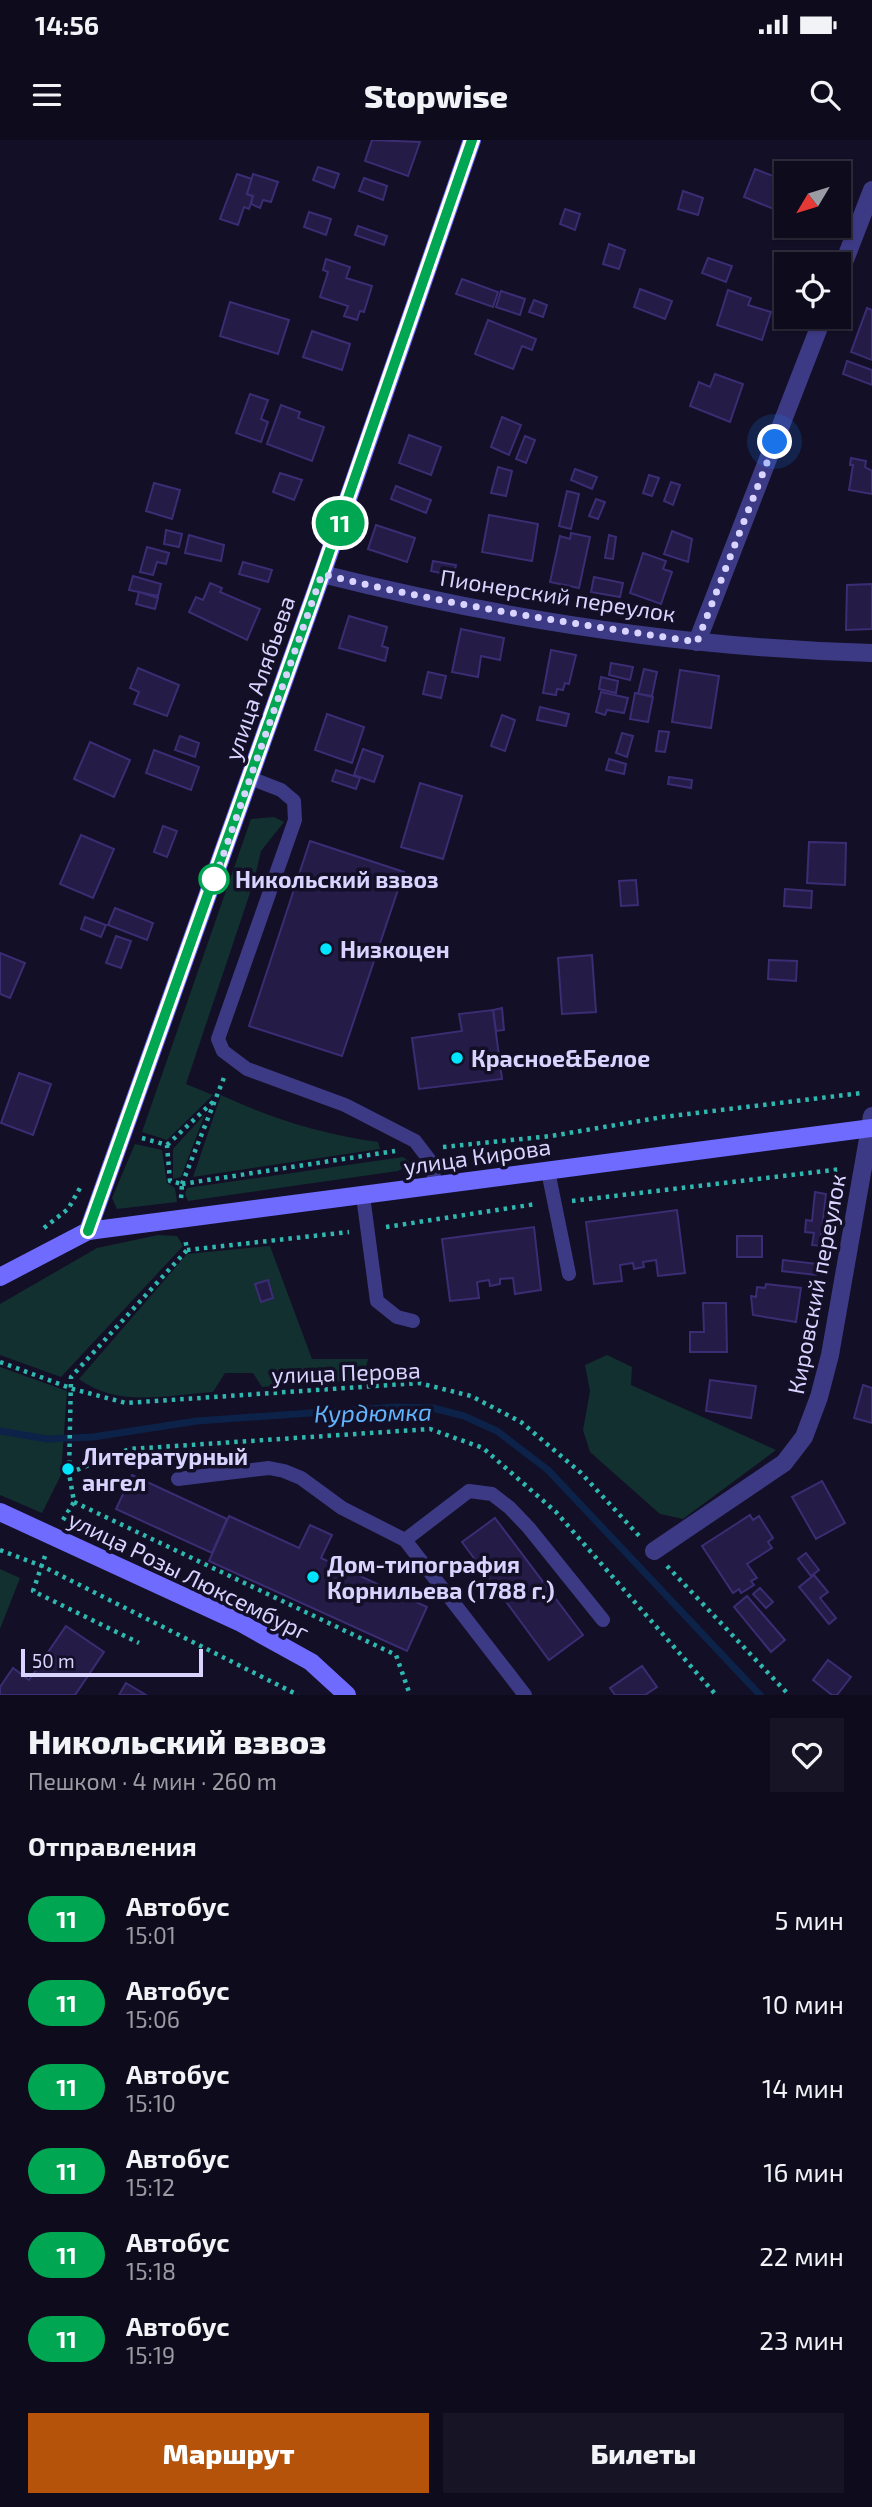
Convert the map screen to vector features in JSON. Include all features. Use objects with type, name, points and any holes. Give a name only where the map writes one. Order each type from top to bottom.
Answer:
[{"type":"main road","name":"улица Алябьева","points":[[88,1231],[322,574],[472,140]]},
{"type":"main road","name":"улица Кирова","points":[[88,1231],[436,1187],[872,1124]]},
{"type":"main road","points":[[0,1277],[88,1231]]},
{"type":"main road","name":"улица Розы Люксембург","points":[[0,1512],[239,1622],[311,1662],[347,1695]]},
{"type":"street","points":[[848,252],[872,190]]},
{"type":"street","points":[[697,642],[818,329]]},
{"type":"street","name":"Пионерский переулок","points":[[322,574],[393,592],[536,618],[697,642],[872,653]]},
{"type":"street","name":"Кировский переулок","points":[[654,1551],[784,1463],[804,1437],[819,1397],[830,1355],[872,1124]]},
{"type":"lane","points":[[250,778],[281,790],[294,801],[295,820],[218,1039],[223,1051],[247,1069],[345,1105],[415,1141],[431,1162],[436,1187]]},
{"type":"lane","points":[[548,1171],[569,1274]]},
{"type":"lane","points":[[363,1196],[377,1301],[397,1317],[413,1321]]},
{"type":"lane","points":[[178,1479],[269,1468],[284,1471],[301,1478],[342,1508],[405,1540],[525,1695]]},
{"type":"lane","points":[[405,1540],[469,1491],[492,1494],[529,1528],[603,1620]]},
{"type":"path","points":[[180,1204],[182,1184],[225,1075]]},
{"type":"path","points":[[442,1147],[551,1136],[663,1117],[862,1093]]},
{"type":"path","points":[[167,1145],[216,1099]]},
{"type":"path","points":[[138,1137],[167,1145]]},
{"type":"path","points":[[167,1145],[170,1181],[182,1184],[400,1151]]},
{"type":"path","points":[[567,1201],[842,1169]]},
{"type":"path","points":[[43,1229],[68,1209],[83,1182]]},
{"type":"path","points":[[375,1229],[539,1203]]},
{"type":"path","points":[[139,1643],[33,1591],[52,1535],[75,1502],[69,1473],[73,1389],[71,1377],[187,1250],[359,1231]]},
{"type":"path","points":[[183,1232],[187,1250]]},
{"type":"path","name":"улица Перова","points":[[0,1362],[73,1389],[126,1402],[419,1383],[471,1396],[521,1422],[571,1465],[789,1695]]},
{"type":"path","points":[[69,1473],[130,1449],[430,1429],[483,1448],[556,1512],[716,1695]]},
{"type":"path","points":[[75,1502],[396,1655],[410,1695]]},
{"type":"path","points":[[0,1550],[42,1566],[298,1695]]},
{"type":"green space","points":[[274,817],[284,822],[261,851],[254,881],[186,1084],[213,1095],[167,1140],[142,1132],[251,819]]},
{"type":"green space","points":[[221,1095],[298,1124],[337,1135],[378,1142],[380,1149],[193,1177]]},
{"type":"green space","points":[[205,1114],[181,1177],[173,1179],[173,1149]]},
{"type":"green space","points":[[135,1144],[162,1150],[167,1183],[175,1188],[177,1202],[117,1209],[112,1198]]},
{"type":"green space","points":[[403,1157],[411,1163],[398,1171],[188,1201],[185,1194],[187,1188]]},
{"type":"green space","points":[[158,1235],[177,1236],[183,1246],[61,1377],[0,1355],[0,1304],[97,1248]]},
{"type":"green space","points":[[270,1246],[312,1359],[368,1359],[363,1380],[262,1387],[253,1373],[225,1373],[213,1392],[143,1398],[110,1394],[79,1379],[187,1254]]},
{"type":"green space","points":[[607,1355],[632,1367],[631,1385],[776,1450],[683,1519],[660,1514],[590,1452],[583,1430],[590,1391],[585,1365]]},
{"type":"green space","points":[[0,1367],[67,1391],[61,1475],[42,1513],[0,1495]]},
{"type":"green space","points":[[0,1569],[20,1578],[0,1629]]},
{"type":"building","points":[[372,140],[420,142],[408,176],[365,161]]},
{"type":"building","points":[[318,167],[339,174],[334,188],[313,180]]},
{"type":"building","points":[[755,169],[774,176],[774,209],[744,197]]},
{"type":"building","points":[[237,174],[252,179],[247,194],[253,196],[249,209],[244,207],[238,225],[220,219]]},
{"type":"building","points":[[253,174],[278,182],[271,202],[263,200],[260,208],[251,204],[253,196],[247,194]]},
{"type":"building","points":[[364,178],[387,186],[383,200],[359,191]]},
{"type":"building","points":[[683,191],[703,198],[698,215],[678,209]]},
{"type":"building","points":[[565,209],[580,214],[575,230],[560,224]]},
{"type":"building","points":[[309,212],[331,219],[326,235],[304,227]]},
{"type":"building","points":[[358,226],[387,236],[384,245],[355,235]]},
{"type":"building","points":[[609,244],[625,250],[619,269],[603,264]]},
{"type":"building","points":[[708,258],[732,266],[726,282],[702,273]]},
{"type":"building","points":[[326,259],[350,267],[346,278],[372,286],[364,312],[360,311],[357,320],[344,316],[348,306],[320,297],[328,272],[323,270]]},
{"type":"building","points":[[462,279],[498,292],[493,307],[456,294]]},
{"type":"building","points":[[640,289],[672,301],[665,319],[634,307]]},
{"type":"building","points":[[728,290],[751,298],[748,305],[771,312],[762,340],[717,325]]},
{"type":"building","points":[[501,291],[525,299],[520,315],[496,307]]},
{"type":"building","points":[[534,300],[547,305],[543,317],[529,312]]},
{"type":"building","points":[[230,302],[289,320],[278,354],[220,336]]},
{"type":"building","points":[[867,308],[872,310],[872,360],[851,352]]},
{"type":"building","points":[[488,320],[536,339],[532,350],[522,346],[513,369],[475,354]]},
{"type":"building","points":[[312,331],[350,344],[342,370],[303,357]]},
{"type":"building","points":[[847,361],[872,370],[872,385],[843,374]]},
{"type":"building","points":[[715,374],[743,384],[730,422],[690,406],[699,382],[710,387]]},
{"type":"building","points":[[250,394],[268,400],[261,419],[268,422],[261,442],[236,433]]},
{"type":"building","points":[[281,405],[300,412],[298,418],[324,427],[312,461],[267,444]]},
{"type":"building","points":[[502,417],[521,425],[509,455],[491,447]]},
{"type":"building","points":[[409,435],[441,447],[431,475],[399,463]]},
{"type":"building","points":[[525,436],[535,440],[526,463],[516,459]]},
{"type":"building","points":[[851,458],[866,461],[865,467],[872,471],[872,494],[849,490],[853,465],[850,465]]},
{"type":"building","points":[[498,467],[512,471],[506,496],[491,493]]},
{"type":"building","points":[[575,469],[597,477],[592,489],[571,480]]},
{"type":"building","points":[[280,473],[302,480],[294,500],[273,492]]},
{"type":"building","points":[[649,475],[659,478],[652,496],[643,493]]},
{"type":"building","points":[[671,482],[680,485],[673,505],[664,501]]},
{"type":"building","points":[[154,483],[180,490],[172,519],[146,511]]},
{"type":"building","points":[[396,486],[431,500],[426,513],[391,499]]},
{"type":"building","points":[[567,491],[579,494],[571,529],[559,526]]},
{"type":"building","points":[[596,499],[605,502],[598,519],[589,516]]},
{"type":"building","points":[[489,515],[538,524],[532,561],[482,552]]},
{"type":"building","points":[[376,525],[415,538],[407,562],[368,549]]},
{"type":"building","points":[[166,530],[182,534],[179,547],[164,544]]},
{"type":"building","points":[[672,531],[692,539],[688,562],[664,554]]},
{"type":"building","points":[[571,533],[590,537],[579,588],[550,582],[560,536],[570,539]]},
{"type":"building","points":[[189,535],[224,545],[221,561],[185,553]]},
{"type":"building","points":[[609,535],[616,537],[613,559],[605,558]]},
{"type":"building","points":[[147,547],[169,553],[166,564],[157,562],[153,575],[140,572]]},
{"type":"building","points":[[643,553],[666,561],[663,569],[672,572],[661,604],[630,593]]},
{"type":"building","points":[[433,561],[456,565],[454,576],[431,571]]},
{"type":"building","points":[[243,562],[272,570],[268,582],[239,574]]},
{"type":"building","points":[[133,576],[161,584],[158,596],[129,590]]},
{"type":"building","points":[[594,577],[623,583],[620,597],[591,592]]},
{"type":"building","points":[[210,583],[222,588],[220,592],[260,609],[247,640],[189,612],[196,597],[203,600]]},
{"type":"building","points":[[872,584],[872,629],[846,630],[847,585]]},
{"type":"building","points":[[139,592],[158,598],[155,609],[136,604]]},
{"type":"building","points":[[349,616],[387,627],[382,646],[388,648],[385,661],[339,648]]},
{"type":"building","points":[[461,629],[504,638],[500,660],[481,656],[478,677],[452,672]]},
{"type":"building","points":[[551,650],[576,655],[569,684],[565,683],[563,690],[557,689],[556,695],[543,693]]},
{"type":"building","points":[[611,663],[633,667],[630,680],[609,675]]},
{"type":"building","points":[[138,668],[179,685],[167,716],[134,704],[139,692],[130,688]]},
{"type":"building","points":[[644,669],[657,672],[652,696],[638,694]]},
{"type":"building","points":[[680,670],[719,676],[711,728],[672,722]]},
{"type":"building","points":[[428,672],[446,676],[441,698],[423,694]]},
{"type":"building","points":[[601,677],[618,681],[616,693],[599,689]]},
{"type":"building","points":[[601,692],[628,698],[624,713],[607,710],[605,715],[596,712]]},
{"type":"building","points":[[635,693],[653,697],[648,722],[630,719]]},
{"type":"building","points":[[540,707],[569,714],[566,726],[537,720]]},
{"type":"building","points":[[327,714],[364,727],[352,763],[315,750]]},
{"type":"building","points":[[502,715],[515,720],[505,751],[491,746]]},
{"type":"building","points":[[659,731],[669,732],[665,752],[656,751]]},
{"type":"building","points":[[622,733],[633,736],[627,757],[616,753]]},
{"type":"building","points":[[180,736],[199,743],[195,757],[175,750]]},
{"type":"building","points":[[90,742],[130,760],[114,797],[74,779]]},
{"type":"building","points":[[363,749],[383,756],[374,782],[354,775]]},
{"type":"building","points":[[154,750],[199,767],[191,790],[146,773]]},
{"type":"building","points":[[609,759],[626,764],[624,774],[606,770]]},
{"type":"building","points":[[336,770],[360,778],[356,789],[332,781]]},
{"type":"building","points":[[669,777],[692,780],[691,788],[668,784]]},
{"type":"building","points":[[420,783],[462,796],[443,859],[401,847]]},
{"type":"building","points":[[163,826],[177,831],[167,857],[154,852]]},
{"type":"building","points":[[81,835],[114,849],[93,898],[60,884]]},
{"type":"building","name":"Низкоцен","points":[[310,841],[404,872],[342,1056],[249,1026]]},
{"type":"building","points":[[809,842],[846,843],[845,885],[807,883]]},
{"type":"building","points":[[636,880],[638,905],[621,906],[619,881]]},
{"type":"building","points":[[785,889],[812,891],[811,908],[784,906]]},
{"type":"building","points":[[115,908],[153,923],[147,940],[108,925]]},
{"type":"building","points":[[85,917],[106,925],[101,937],[81,929]]},
{"type":"building","points":[[116,936],[131,941],[121,968],[106,963]]},
{"type":"building","points":[[0,953],[25,963],[10,998],[0,994]]},
{"type":"building","points":[[592,955],[596,1012],[562,1014],[558,958]]},
{"type":"building","points":[[769,960],[797,961],[796,981],[768,979]]},
{"type":"building","points":[[502,1008],[504,1030],[496,1031],[493,1010]]},
{"type":"building","name":"Красное&Белое","points":[[493,1010],[502,1079],[419,1089],[412,1038],[462,1031],[459,1014]]},
{"type":"building","points":[[19,1073],[51,1084],[33,1135],[1,1123]]},
{"type":"building","points":[[815,1192],[826,1194],[820,1246],[812,1245],[814,1233],[805,1232],[806,1220],[812,1221]]},
{"type":"building","points":[[677,1210],[685,1273],[658,1276],[656,1260],[643,1262],[644,1267],[634,1269],[633,1263],[620,1265],[622,1281],[594,1284],[586,1222]]},
{"type":"building","points":[[534,1227],[541,1290],[515,1294],[513,1278],[500,1279],[500,1284],[490,1286],[489,1280],[477,1282],[479,1298],[450,1301],[442,1239]]},
{"type":"building","points":[[737,1236],[762,1236],[762,1257],[737,1257]]},
{"type":"building","points":[[783,1260],[818,1264],[816,1275],[782,1271]]},
{"type":"building","points":[[268,1280],[273,1298],[261,1302],[255,1284]]},
{"type":"building","points":[[766,1284],[801,1288],[796,1322],[753,1315],[751,1296],[756,1297],[757,1287],[765,1288]]},
{"type":"building","points":[[703,1303],[726,1303],[727,1352],[690,1352],[690,1332],[704,1332]]},
{"type":"building","points":[[710,1380],[756,1386],[751,1418],[706,1411]]},
{"type":"building","points":[[863,1385],[872,1388],[872,1423],[854,1418]]},
{"type":"building","points":[[132,1475],[227,1519],[212,1553],[116,1509]]},
{"type":"building","points":[[822,1481],[845,1523],[816,1539],[792,1497]]},
{"type":"building","points":[[750,1515],[753,1520],[759,1516],[773,1538],[768,1542],[772,1548],[747,1564],[757,1578],[751,1581],[754,1585],[741,1593],[739,1589],[733,1593],[702,1546]]},
{"type":"building","points":[[229,1516],[299,1548],[310,1525],[332,1535],[321,1558],[427,1607],[407,1651],[209,1561]]},
{"type":"building","points":[[495,1518],[583,1635],[549,1660],[462,1542]]},
{"type":"building","points":[[806,1553],[819,1570],[811,1576],[798,1559]]},
{"type":"building","points":[[814,1575],[828,1592],[820,1598],[836,1618],[829,1624],[799,1587]]},
{"type":"building","points":[[760,1588],[773,1602],[766,1608],[753,1594]]},
{"type":"building","points":[[747,1596],[785,1640],[771,1652],[734,1607]]},
{"type":"building","points":[[66,1626],[104,1652],[75,1695],[0,1695],[0,1687],[13,1668],[29,1680]]},
{"type":"building","points":[[828,1660],[851,1677],[837,1695],[832,1695],[813,1680]]},
{"type":"building","points":[[642,1666],[657,1687],[645,1695],[615,1695],[610,1688]]},
{"type":"building","points":[[126,1683],[146,1695],[119,1695]]},
{"type":"waterway","name":"Курдюмка","points":[[0,1431],[47,1439],[93,1437],[197,1421],[396,1407],[433,1408],[464,1416],[497,1431],[548,1470],[760,1695]]},
{"type":"bus line","name":"11","points":[[88,1231],[148,1068],[472,140]]},
{"type":"place","name":"Никольский взвоз","points":[[214,879]]},
{"type":"place","name":"Низкоцен","points":[[326,949]]},
{"type":"place","name":"Красное&Белое","points":[[457,1058]]},
{"type":"place","name":"Литературный ангел","points":[[68,1469]]},
{"type":"place","name":"Дом-типография Корнильева (1788 г.)","points":[[313,1577]]},
{"type":"route","points":[[214,879],[213,884],[322,574],[393,592],[536,618],[697,642],[775,442]]}]
